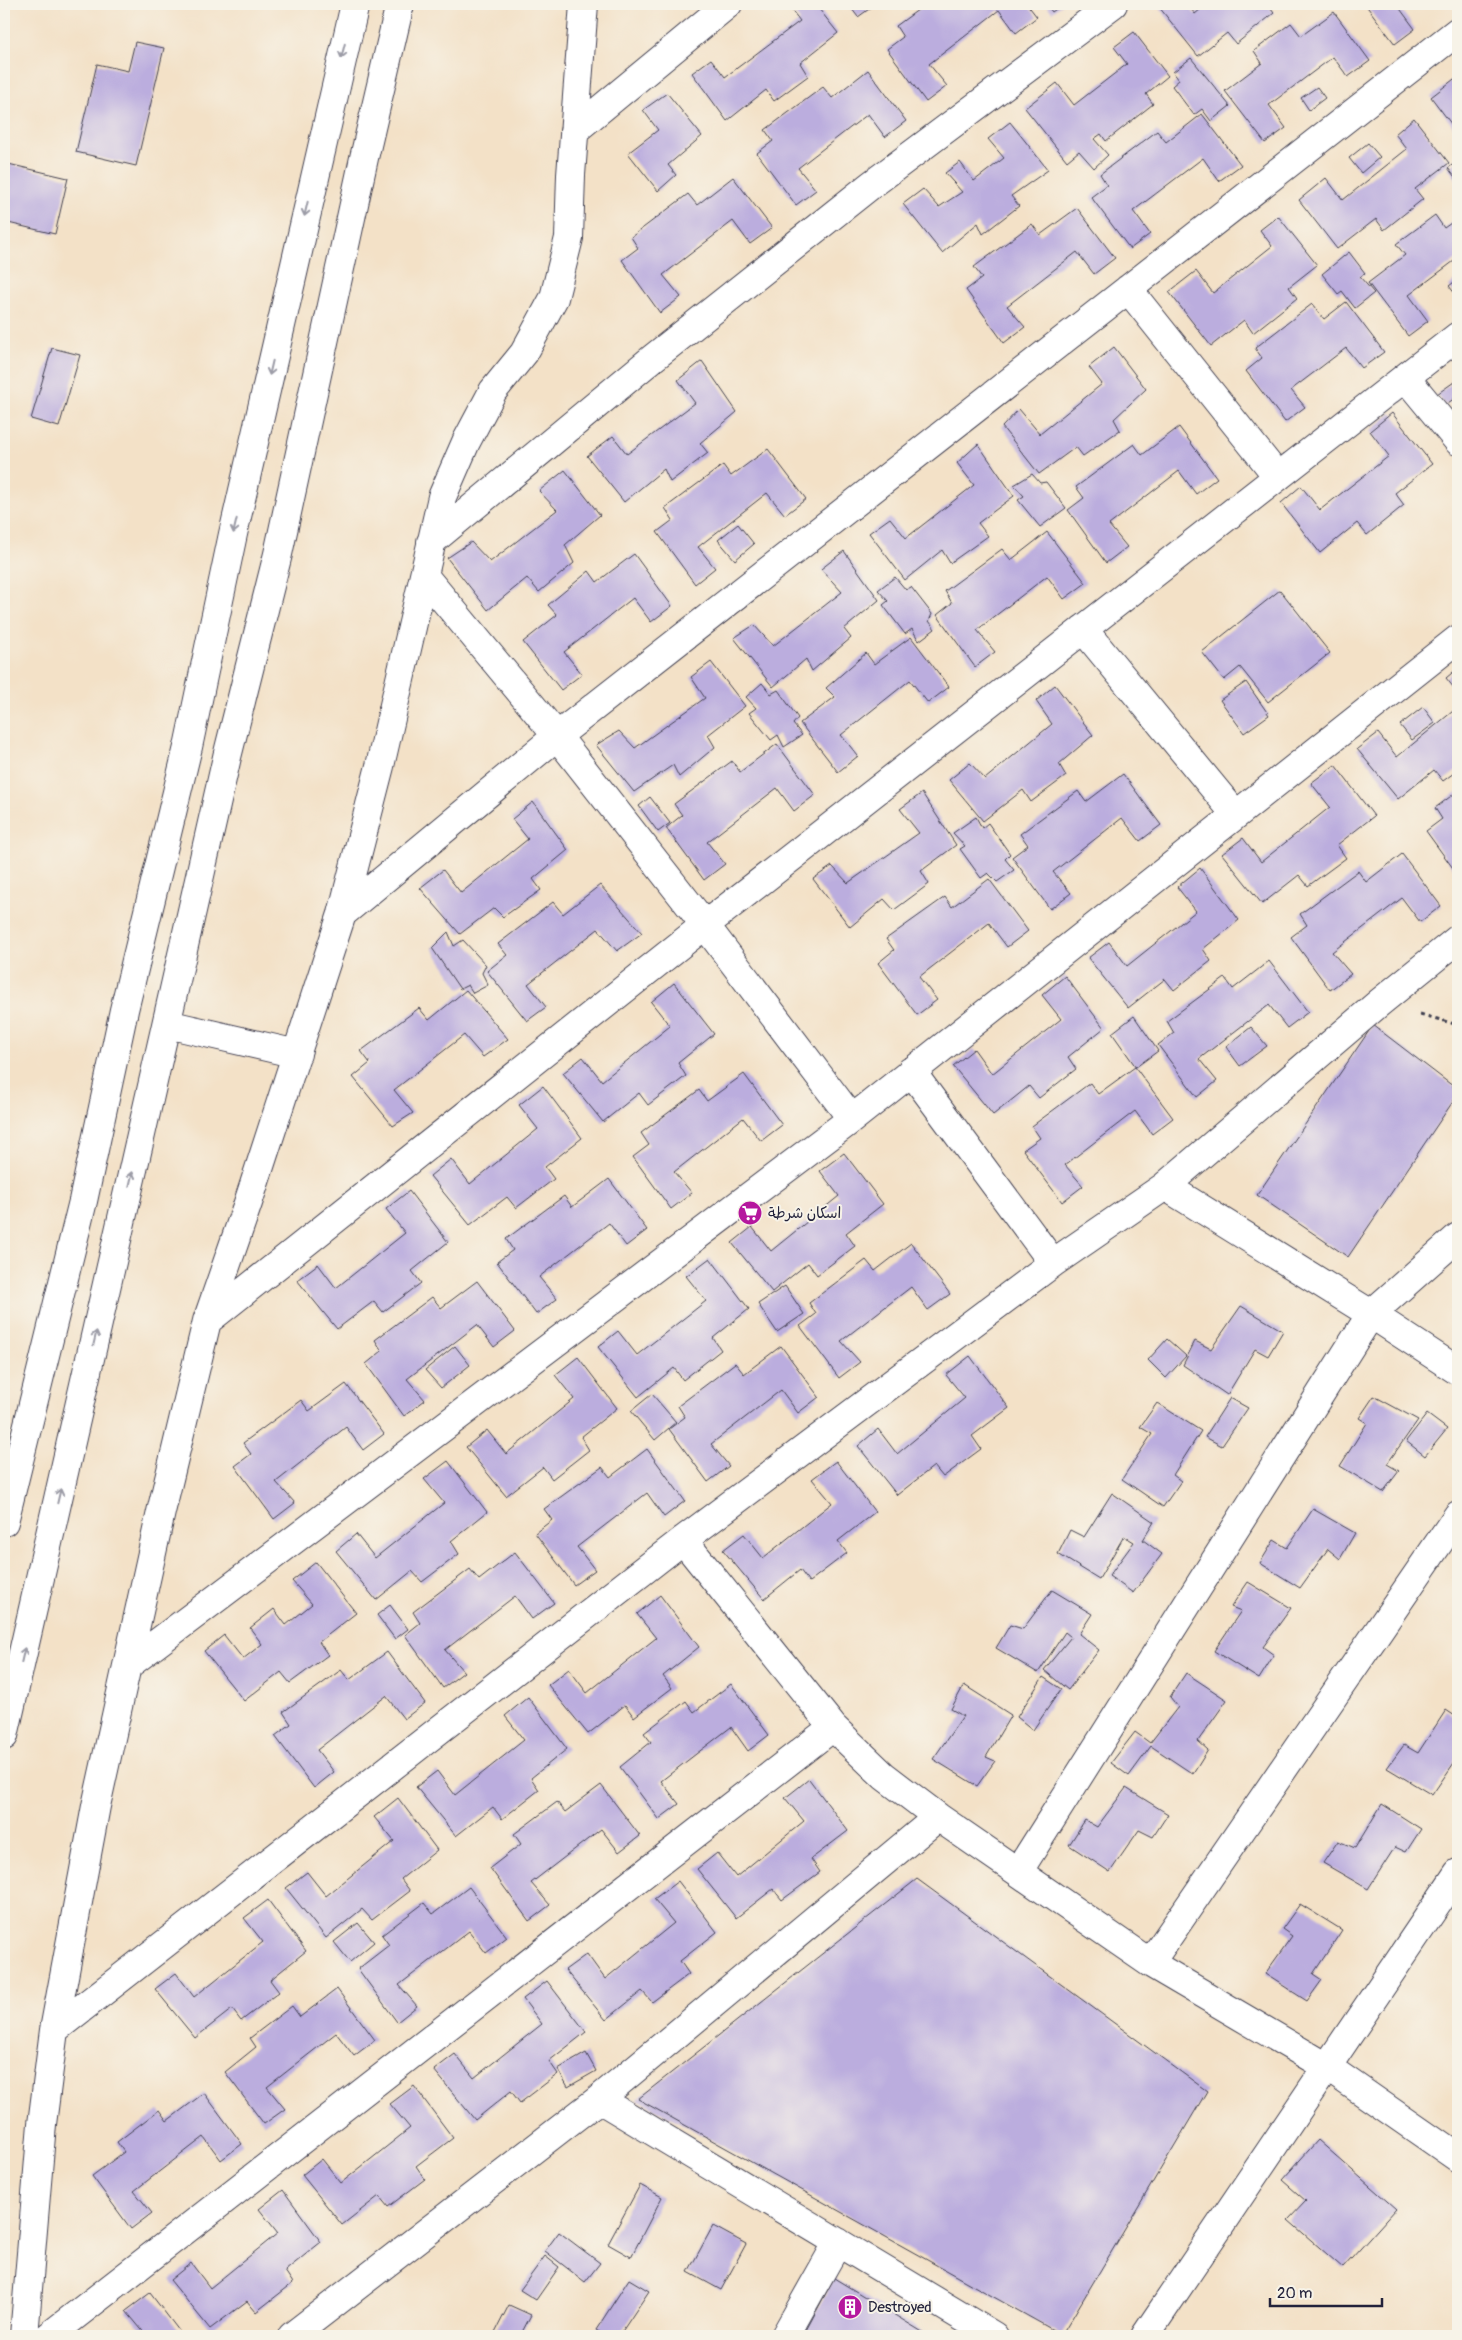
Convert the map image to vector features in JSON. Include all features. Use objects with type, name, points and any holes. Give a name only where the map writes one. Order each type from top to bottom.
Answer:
[{"type":"main road","points":[[4,1522],[83,1201],[124,1010],[188,747],[237,515],[355,4]]},
{"type":"main road","points":[[4,1736],[225,766],[278,554],[364,158],[400,4]]},
{"type":"main road","points":[[24,2336],[42,2124],[54,2030],[96,1806],[207,1321],[342,914],[425,578],[431,542],[442,497],[466,442],[493,391],[524,353],[554,298],[569,238],[574,131],[584,4]]},
{"type":"main road","points":[[574,131],[728,4]]},
{"type":"main road","points":[[431,542],[653,358],[871,185],[1114,4]]},
{"type":"main road","points":[[342,914],[557,736],[1458,31]]},
{"type":"main road","points":[[1128,289],[1278,477]]},
{"type":"main road","points":[[207,1321],[705,925],[1458,336]]},
{"type":"main road","points":[[1406,378],[1458,441]]},
{"type":"main road","points":[[425,578],[557,736],[705,925],[852,1119]]},
{"type":"main road","points":[[1083,629],[1236,815]]},
{"type":"main road","points":[[128,1665],[852,1119],[1458,640]]},
{"type":"main road","points":[[54,2030],[683,1540],[1053,1263],[1164,1186],[1379,1002],[1458,939]]},
{"type":"main road","points":[[167,1024],[297,1054]]},
{"type":"main road","points":[[911,1071],[1053,1263]]},
{"type":"main road","points":[[1164,1186],[1371,1314],[1458,1371]]},
{"type":"main road","points":[[1018,1872],[1371,1314],[1458,1237]]},
{"type":"main road","points":[[1150,1963],[1458,1515]]},
{"type":"main road","points":[[683,1540],[833,1727],[884,1776],[938,1817],[1150,1963],[1327,2067],[1458,2158]]},
{"type":"main road","points":[[49,2336],[833,1727]]},
{"type":"main road","points":[[292,2336],[599,2099],[938,1817]]},
{"type":"main road","points":[[1145,2336],[1458,1873]]},
{"type":"main road","points":[[599,2099],[994,2336]]},
{"type":"main road","points":[[785,2336],[838,2242]]},
{"type":"building","points":[[787,4],[815,4],[838,33],[800,63],[808,76],[774,101],[766,90],[727,121],[692,73],[711,59],[725,77],[800,21]]},
{"type":"building","points":[[848,4],[876,4],[858,17]]},
{"type":"building","points":[[926,4],[1027,4],[1037,17],[1016,33],[999,10],[929,64],[947,86],[926,102],[887,49],[903,37],[896,26]]},
{"type":"building","points":[[1046,4],[1063,4],[1052,12]]},
{"type":"building","points":[[1163,4],[1187,4],[1195,14],[1207,4],[1267,4],[1274,13],[1236,44],[1227,33],[1198,56],[1159,7]]},
{"type":"building","points":[[1365,4],[1402,4],[1398,6],[1415,29],[1395,44]]},
{"type":"building","points":[[1334,12],[1370,61],[1348,77],[1333,57],[1269,105],[1286,128],[1265,143],[1225,91],[1262,63],[1254,51],[1291,23],[1301,36]]},
{"type":"building","points":[[1134,32],[1168,76],[1146,94],[1153,104],[1106,141],[1101,134],[1094,139],[1108,155],[1094,168],[1079,151],[1067,161],[1025,108],[1057,83],[1074,105],[1127,64],[1114,47]]},
{"type":"building","points":[[135,42],[164,48],[136,166],[76,152],[97,64],[128,71]]},
{"type":"building","points":[[1191,58],[1230,106],[1211,121],[1202,109],[1194,115],[1172,86],[1179,80],[1173,72]]},
{"type":"building","points":[[868,70],[906,121],[885,137],[868,114],[798,168],[816,190],[796,205],[757,153],[773,141],[765,130],[823,87],[832,98]]},
{"type":"building","points":[[1458,76],[1458,133],[1431,97]]},
{"type":"building","points":[[1317,87],[1325,98],[1309,110],[1301,98]]},
{"type":"building","points":[[667,93],[702,136],[668,165],[676,175],[658,191],[628,153],[658,130],[643,110]]},
{"type":"building","points":[[1202,114],[1241,165],[1219,181],[1203,158],[1133,211],[1150,234],[1130,249],[1091,197],[1107,185],[1100,174],[1157,131],[1166,142]]},
{"type":"building","points":[[1414,118],[1449,163],[1415,189],[1423,199],[1384,230],[1376,219],[1337,249],[1299,200],[1326,178],[1343,200],[1407,149],[1395,134]]},
{"type":"building","points":[[1010,122],[1048,170],[1011,196],[1019,206],[983,234],[978,223],[942,253],[903,204],[923,189],[939,207],[962,192],[945,173],[960,162],[974,181],[1004,158],[988,139]]},
{"type":"building","points":[[1368,143],[1380,157],[1361,173],[1349,158]]},
{"type":"building","points":[[1458,161],[1458,181],[1448,168]]},
{"type":"building","points":[[4,163],[68,178],[55,234],[4,222]]},
{"type":"building","points":[[733,177],[772,228],[750,244],[733,221],[663,275],[681,297],[660,313],[622,260],[638,248],[631,237],[688,194],[697,205]]},
{"type":"building","points":[[1077,208],[1115,258],[1094,274],[1077,252],[1007,306],[1025,327],[1004,343],[966,290],[982,278],[974,267],[1032,224],[1040,235]]},
{"type":"building","points":[[1435,215],[1444,228],[1458,218],[1458,258],[1409,295],[1428,321],[1408,336],[1368,283],[1405,255],[1396,244]]},
{"type":"building","points":[[1278,216],[1317,265],[1289,287],[1297,298],[1253,333],[1244,320],[1211,346],[1169,292],[1196,271],[1213,293],[1272,246],[1260,230]]},
{"type":"building","points":[[1349,252],[1365,273],[1360,277],[1374,293],[1355,308],[1342,291],[1338,294],[1322,274]]},
{"type":"building","points":[[1458,279],[1458,293],[1456,295],[1449,286]]},
{"type":"building","points":[[1346,302],[1384,352],[1362,368],[1346,348],[1291,390],[1305,407],[1285,422],[1246,371],[1262,358],[1255,348],[1312,304],[1324,319]]},
{"type":"building","points":[[1114,347],[1146,389],[1114,419],[1120,430],[1083,456],[1076,447],[1039,474],[1002,427],[1019,409],[1040,434],[1102,384],[1089,367]]},
{"type":"building","points":[[52,348],[80,355],[59,427],[31,419]]},
{"type":"building","points":[[702,361],[737,412],[700,443],[708,453],[670,482],[664,469],[624,502],[587,456],[613,436],[627,454],[695,403],[678,380]]},
{"type":"building","points":[[1454,382],[1458,387],[1458,396],[1445,405],[1437,394]]},
{"type":"building","points":[[1392,413],[1432,464],[1395,493],[1404,505],[1367,535],[1357,523],[1320,553],[1281,503],[1301,486],[1320,510],[1389,456],[1370,431]]},
{"type":"building","points":[[1179,427],[1217,478],[1196,494],[1179,471],[1109,525],[1127,547],[1106,563],[1068,510],[1084,498],[1076,487],[1134,444],[1142,455]]},
{"type":"building","points":[[978,444],[1014,496],[978,523],[988,536],[950,563],[942,550],[905,580],[869,533],[890,518],[906,538],[974,485],[957,463]]},
{"type":"building","points":[[768,449],[806,499],[785,515],[767,493],[698,547],[715,568],[695,584],[657,532],[673,520],[665,508],[723,465],[731,476]]},
{"type":"building","points":[[565,470],[600,515],[565,545],[574,563],[539,592],[527,578],[488,610],[447,558],[471,542],[490,562],[557,510],[539,491]]},
{"type":"building","points":[[1032,474],[1040,483],[1046,482],[1066,508],[1040,527],[1018,500],[1024,496],[1014,485]]},
{"type":"building","points":[[738,524],[754,544],[735,560],[718,540]]},
{"type":"building","points":[[1047,532],[1086,583],[1064,599],[1047,576],[977,630],[995,652],[975,667],[937,615],[952,603],[945,591],[1002,549],[1011,560]]},
{"type":"building","points":[[844,551],[879,600],[844,629],[851,638],[812,671],[806,659],[773,687],[734,638],[754,625],[773,646],[842,592],[821,569]]},
{"type":"building","points":[[634,554],[672,606],[651,622],[633,598],[564,652],[582,674],[561,690],[523,642],[557,615],[548,605],[589,571],[597,582]]},
{"type":"building","points":[[895,577],[906,590],[911,587],[932,614],[929,621],[935,629],[919,641],[912,629],[905,634],[883,605],[888,601],[878,590]]},
{"type":"building","points":[[1280,590],[1330,653],[1268,702],[1240,667],[1224,680],[1202,652]]},
{"type":"building","points":[[911,637],[949,687],[928,703],[910,680],[841,735],[858,756],[838,772],[800,723],[835,697],[826,688],[866,653],[874,664]]},
{"type":"building","points":[[711,662],[745,706],[708,735],[715,747],[679,777],[673,765],[634,792],[596,745],[619,731],[635,748],[705,698],[691,677]]},
{"type":"building","points":[[1458,668],[1458,693],[1446,678]]},
{"type":"building","points":[[1246,682],[1269,715],[1244,733],[1220,700]]},
{"type":"building","points":[[762,683],[771,694],[778,690],[798,718],[793,724],[802,735],[784,747],[778,735],[771,740],[749,713],[756,708],[746,697]]},
{"type":"building","points":[[1055,685],[1093,735],[1059,764],[1066,776],[1031,802],[1023,790],[983,821],[949,780],[970,763],[985,779],[1052,724],[1036,701]]},
{"type":"building","points":[[1423,707],[1435,723],[1412,740],[1400,725]]},
{"type":"building","points":[[1458,707],[1458,770],[1443,781],[1434,770],[1398,799],[1357,749],[1378,733],[1397,757]]},
{"type":"building","points":[[777,744],[815,795],[794,811],[777,788],[707,842],[725,864],[704,880],[666,828],[682,815],[674,804],[732,761],[740,772]]},
{"type":"building","points":[[1335,765],[1374,816],[1337,845],[1346,858],[1308,886],[1299,875],[1262,904],[1222,854],[1243,838],[1261,862],[1330,807],[1311,783]]},
{"type":"building","points":[[1123,774],[1161,825],[1140,841],[1122,818],[1053,872],[1071,893],[1050,909],[1012,857],[1028,845],[1020,834],[1078,791],[1086,802]]},
{"type":"building","points":[[1458,791],[1458,875],[1426,831],[1442,819],[1435,808]]},
{"type":"building","points":[[922,793],[956,845],[921,871],[929,884],[894,910],[884,899],[850,927],[813,879],[832,866],[848,883],[919,833],[900,809]]},
{"type":"building","points":[[650,797],[670,823],[658,832],[639,806]]},
{"type":"building","points":[[533,802],[568,850],[533,879],[541,890],[503,917],[494,908],[460,934],[420,888],[443,870],[461,893],[528,839],[512,819]]},
{"type":"building","points":[[976,817],[982,828],[988,823],[1010,854],[1005,859],[1014,870],[997,882],[988,873],[981,878],[960,849],[965,846],[953,833]]},
{"type":"building","points":[[1402,854],[1441,906],[1420,922],[1402,898],[1332,952],[1351,974],[1330,990],[1291,937],[1307,925],[1300,914],[1358,871],[1366,882]]},
{"type":"building","points":[[1200,868],[1239,920],[1203,949],[1211,961],[1174,990],[1165,979],[1128,1008],[1088,958],[1109,942],[1127,966],[1196,911],[1177,887]]},
{"type":"building","points":[[989,879],[1028,931],[1007,947],[989,923],[919,977],[937,1000],[917,1015],[878,963],[894,950],[886,939],[945,897],[952,907]]},
{"type":"building","points":[[600,885],[642,933],[617,951],[598,929],[528,984],[546,1007],[527,1021],[487,971],[507,955],[498,944],[553,902],[563,914]]},
{"type":"building","points":[[448,932],[454,946],[463,940],[486,965],[482,973],[488,985],[473,993],[468,985],[460,989],[432,948]]},
{"type":"building","points":[[1269,961],[1308,1012],[1287,1028],[1269,1005],[1199,1059],[1217,1081],[1197,1097],[1158,1045],[1174,1033],[1167,1021],[1225,978],[1233,989]]},
{"type":"building","points":[[1065,976],[1104,1028],[1068,1057],[1076,1069],[1039,1098],[1029,1086],[993,1115],[953,1066],[974,1049],[992,1074],[1061,1019],[1042,995]]},
{"type":"building","points":[[674,983],[714,1034],[678,1063],[686,1076],[648,1105],[639,1093],[603,1122],[563,1073],[583,1057],[602,1081],[670,1026],[651,1002]]},
{"type":"building","points":[[466,990],[508,1039],[483,1057],[464,1035],[394,1090],[413,1113],[393,1126],[353,1077],[370,1063],[361,1051],[419,1008],[429,1020]]},
{"type":"building","points":[[1134,1016],[1158,1051],[1136,1067],[1112,1033]]},
{"type":"building","points":[[1373,1025],[1458,1090],[1458,1094],[1348,1257],[1257,1195]]},
{"type":"building","points":[[1251,1027],[1267,1046],[1240,1066],[1226,1047]]},
{"type":"building","points":[[1135,1067],[1173,1118],[1152,1134],[1135,1111],[1065,1165],[1083,1186],[1062,1202],[1023,1150],[1040,1138],[1032,1126],[1090,1083],[1098,1094]]},
{"type":"building","points":[[744,1074],[782,1125],[761,1141],[743,1118],[674,1172],[692,1193],[671,1209],[633,1157],[649,1145],[641,1133],[699,1090],[707,1101]]},
{"type":"building","points":[[543,1086],[582,1138],[545,1167],[554,1179],[516,1208],[507,1197],[470,1225],[430,1176],[451,1159],[470,1184],[538,1129],[519,1105]]},
{"type":"building","points":[[844,1153],[883,1204],[846,1233],[855,1246],[817,1275],[808,1263],[772,1292],[732,1243],[752,1227],[771,1251],[839,1196],[820,1171]]},
{"type":"building","points":[[609,1179],[647,1230],[626,1246],[609,1223],[539,1277],[557,1299],[536,1314],[497,1262],[513,1250],[506,1239],[564,1196],[572,1207]]},
{"type":"building","points":[[409,1191],[448,1242],[412,1271],[421,1283],[383,1312],[374,1301],[337,1329],[297,1280],[318,1264],[336,1288],[405,1233],[386,1209]]},
{"type":"building","points":[[911,1243],[950,1294],[928,1310],[911,1287],[841,1341],[860,1362],[839,1378],[800,1326],[816,1314],[809,1303],[866,1260],[875,1271]]},
{"type":"building","points":[[710,1258],[749,1309],[713,1338],[721,1350],[683,1380],[674,1368],[638,1397],[598,1347],[618,1331],[637,1355],[706,1301],[686,1276]]},
{"type":"building","points":[[477,1281],[515,1331],[494,1347],[477,1325],[407,1379],[425,1400],[404,1416],[366,1364],[382,1351],[375,1340],[432,1297],[441,1308]]},
{"type":"building","points":[[785,1286],[804,1314],[777,1332],[758,1304]]},
{"type":"building","points":[[1241,1306],[1283,1331],[1268,1356],[1255,1349],[1227,1395],[1183,1365],[1195,1341],[1211,1349]]},
{"type":"building","points":[[1167,1339],[1186,1356],[1166,1378],[1148,1360]]},
{"type":"building","points":[[455,1346],[470,1365],[441,1388],[425,1370]]},
{"type":"building","points":[[781,1346],[819,1397],[798,1413],[781,1390],[711,1444],[729,1466],[708,1482],[669,1429],[685,1417],[678,1406],[735,1363],[744,1374]]},
{"type":"building","points":[[970,1356],[1009,1408],[972,1436],[981,1449],[943,1477],[934,1466],[897,1495],[858,1446],[878,1429],[897,1454],[965,1398],[946,1375]]},
{"type":"building","points":[[578,1357],[617,1408],[581,1437],[589,1450],[552,1479],[543,1467],[506,1496],[466,1447],[487,1430],[506,1454],[574,1399],[555,1375]]},
{"type":"building","points":[[346,1384],[384,1434],[363,1450],[346,1427],[276,1482],[295,1503],[274,1519],[235,1466],[251,1454],[243,1443],[301,1400],[309,1411]]},
{"type":"building","points":[[652,1394],[676,1422],[655,1440],[631,1411]]},
{"type":"building","points":[[1374,1396],[1418,1420],[1387,1464],[1399,1471],[1383,1492],[1340,1466],[1367,1423],[1359,1418]]},
{"type":"building","points":[[1230,1398],[1248,1408],[1222,1446],[1205,1437]]},
{"type":"building","points":[[1157,1403],[1201,1431],[1173,1475],[1181,1481],[1163,1507],[1122,1479],[1152,1434],[1140,1427]]},
{"type":"building","points":[[1427,1414],[1447,1429],[1425,1456],[1406,1441]]},
{"type":"building","points":[[647,1449],[685,1501],[664,1517],[647,1493],[577,1547],[595,1570],[574,1585],[535,1533],[552,1520],[544,1509],[602,1467],[610,1477]]},
{"type":"building","points":[[448,1461],[487,1512],[451,1541],[459,1554],[422,1582],[412,1571],[376,1600],[336,1551],[356,1534],[375,1558],[444,1503],[424,1479]]},
{"type":"building","points":[[836,1461],[875,1512],[838,1541],[847,1553],[809,1582],[800,1570],[764,1599],[723,1550],[744,1534],[763,1558],[832,1503],[812,1479]]},
{"type":"building","points":[[1112,1493],[1154,1522],[1143,1540],[1162,1554],[1133,1593],[1109,1576],[1134,1542],[1124,1536],[1099,1579],[1058,1554],[1070,1530],[1084,1537]]},
{"type":"building","points":[[1313,1509],[1355,1533],[1340,1559],[1328,1549],[1300,1588],[1260,1563],[1274,1540],[1287,1548]]},
{"type":"building","points":[[515,1552],[554,1603],[532,1619],[515,1596],[445,1650],[464,1672],[443,1688],[405,1635],[420,1623],[413,1612],[470,1569],[479,1580]]},
{"type":"building","points":[[316,1562],[356,1613],[319,1642],[328,1655],[290,1683],[281,1672],[244,1701],[204,1651],[224,1635],[243,1659],[262,1644],[250,1628],[274,1609],[286,1625],[312,1604],[292,1581]]},
{"type":"building","points":[[1248,1582],[1291,1608],[1263,1647],[1274,1655],[1259,1679],[1214,1651],[1241,1611],[1231,1607]]},
{"type":"building","points":[[1052,1590],[1092,1614],[1079,1634],[1099,1650],[1068,1690],[1044,1670],[1071,1637],[1065,1632],[1038,1673],[996,1648],[1010,1625],[1023,1629]]},
{"type":"building","points":[[660,1595],[699,1647],[663,1676],[672,1688],[634,1717],[625,1705],[588,1734],[548,1685],[569,1669],[587,1693],[656,1638],[637,1614]]},
{"type":"building","points":[[390,1605],[408,1629],[395,1639],[377,1615]]},
{"type":"building","points":[[387,1652],[425,1703],[404,1719],[386,1696],[317,1750],[334,1772],[314,1788],[275,1736],[291,1724],[283,1712],[341,1670],[349,1680]]},
{"type":"building","points":[[1186,1673],[1227,1700],[1198,1741],[1208,1750],[1193,1774],[1151,1746],[1129,1776],[1111,1763],[1135,1732],[1150,1743],[1178,1707],[1170,1697]]},
{"type":"building","points":[[1043,1677],[1061,1689],[1033,1730],[1017,1717]]},
{"type":"building","points":[[731,1684],[769,1735],[748,1751],[731,1727],[661,1781],[679,1804],[659,1819],[620,1767],[651,1742],[644,1733],[686,1701],[694,1712]]},
{"type":"building","points":[[964,1685],[1011,1715],[986,1757],[995,1761],[977,1786],[933,1759],[963,1716],[951,1709]]},
{"type":"building","points":[[528,1697],[567,1749],[531,1778],[539,1790],[502,1819],[493,1807],[456,1836],[416,1787],[437,1771],[455,1795],[524,1740],[505,1716]]},
{"type":"building","points":[[1446,1710],[1458,1718],[1458,1757],[1432,1795],[1387,1768],[1404,1745],[1418,1753]]},
{"type":"building","points":[[809,1779],[848,1831],[811,1859],[820,1872],[782,1900],[773,1889],[736,1918],[697,1869],[717,1853],[736,1877],[804,1821],[785,1798]]},
{"type":"building","points":[[601,1785],[640,1836],[619,1852],[601,1829],[531,1883],[550,1905],[529,1921],[490,1868],[521,1844],[514,1834],[557,1802],[565,1812]]},
{"type":"building","points":[[1126,1788],[1168,1814],[1153,1837],[1139,1830],[1110,1872],[1069,1845],[1085,1820],[1097,1827]]},
{"type":"building","points":[[398,1798],[437,1850],[401,1879],[410,1891],[372,1920],[362,1909],[326,1938],[286,1888],[307,1872],[326,1896],[394,1841],[374,1817]]},
{"type":"building","points":[[1382,1804],[1421,1829],[1406,1852],[1395,1847],[1368,1889],[1323,1863],[1338,1841],[1355,1848]]},
{"type":"building","points":[[917,1879],[1207,2091],[1062,2335],[638,2099]]},
{"type":"building","points":[[678,1881],[717,1932],[680,1961],[689,1974],[652,2002],[642,1991],[606,2020],[565,1970],[587,1954],[605,1979],[674,1923],[654,1899]]},
{"type":"building","points":[[469,1887],[507,1937],[486,1953],[469,1931],[399,1985],[417,2006],[397,2022],[358,1969],[389,1945],[382,1935],[424,1903],[433,1914]]},
{"type":"building","points":[[268,1900],[306,1951],[270,1980],[279,1992],[241,2021],[232,2009],[195,2038],[155,1989],[176,1973],[194,1997],[263,1942],[244,1918]]},
{"type":"building","points":[[1300,1904],[1342,1930],[1313,1974],[1322,1980],[1307,2001],[1265,1974],[1292,1936],[1282,1929]]},
{"type":"building","points":[[358,1923],[374,1942],[350,1962],[334,1942]]},
{"type":"building","points":[[547,1981],[586,2032],[549,2061],[558,2074],[520,2103],[511,2091],[475,2120],[434,2070],[455,2054],[474,2078],[542,2024],[523,1999]]},
{"type":"building","points":[[337,1989],[375,2040],[354,2056],[336,2033],[267,2087],[285,2109],[264,2124],[225,2072],[256,2047],[250,2038],[292,2006],[300,2017]]},
{"type":"building","points":[[586,2053],[596,2071],[568,2087],[558,2069]]},
{"type":"building","points":[[414,2086],[453,2138],[416,2166],[425,2179],[388,2207],[379,2196],[342,2225],[302,2175],[322,2159],[341,2183],[410,2128],[390,2104]]},
{"type":"building","points":[[204,2093],[242,2144],[221,2160],[204,2137],[134,2191],[152,2213],[131,2229],[92,2176],[124,2152],[117,2142],[159,2110],[167,2121]]},
{"type":"building","points":[[1318,2140],[1396,2209],[1343,2268],[1288,2220],[1306,2201],[1282,2180]]},
{"type":"building","points":[[640,2185],[662,2197],[631,2257],[608,2244]]},
{"type":"building","points":[[283,2190],[321,2242],[285,2271],[293,2283],[256,2312],[247,2301],[210,2329],[170,2280],[191,2263],[210,2288],[278,2233],[259,2209]]},
{"type":"building","points":[[713,2226],[746,2244],[721,2290],[688,2272]]},
{"type":"building","points":[[559,2232],[600,2263],[585,2282],[545,2251]]},
{"type":"building","points":[[545,2256],[559,2267],[536,2300],[520,2290]]},
{"type":"building","name":"Destroyed","points":[[834,2278],[929,2336],[803,2336]]},
{"type":"building","points":[[629,2279],[649,2291],[619,2336],[606,2336],[596,2330]]},
{"type":"building","points":[[150,2293],[183,2336],[144,2336],[146,2335],[126,2311]]},
{"type":"building","points":[[509,2305],[531,2315],[520,2336],[493,2336]]},
{"type":"place","name":"اسكان شرطة","points":[[750,1213]]},
{"type":"place","name":"Destroyed","points":[[850,2307]]}]
